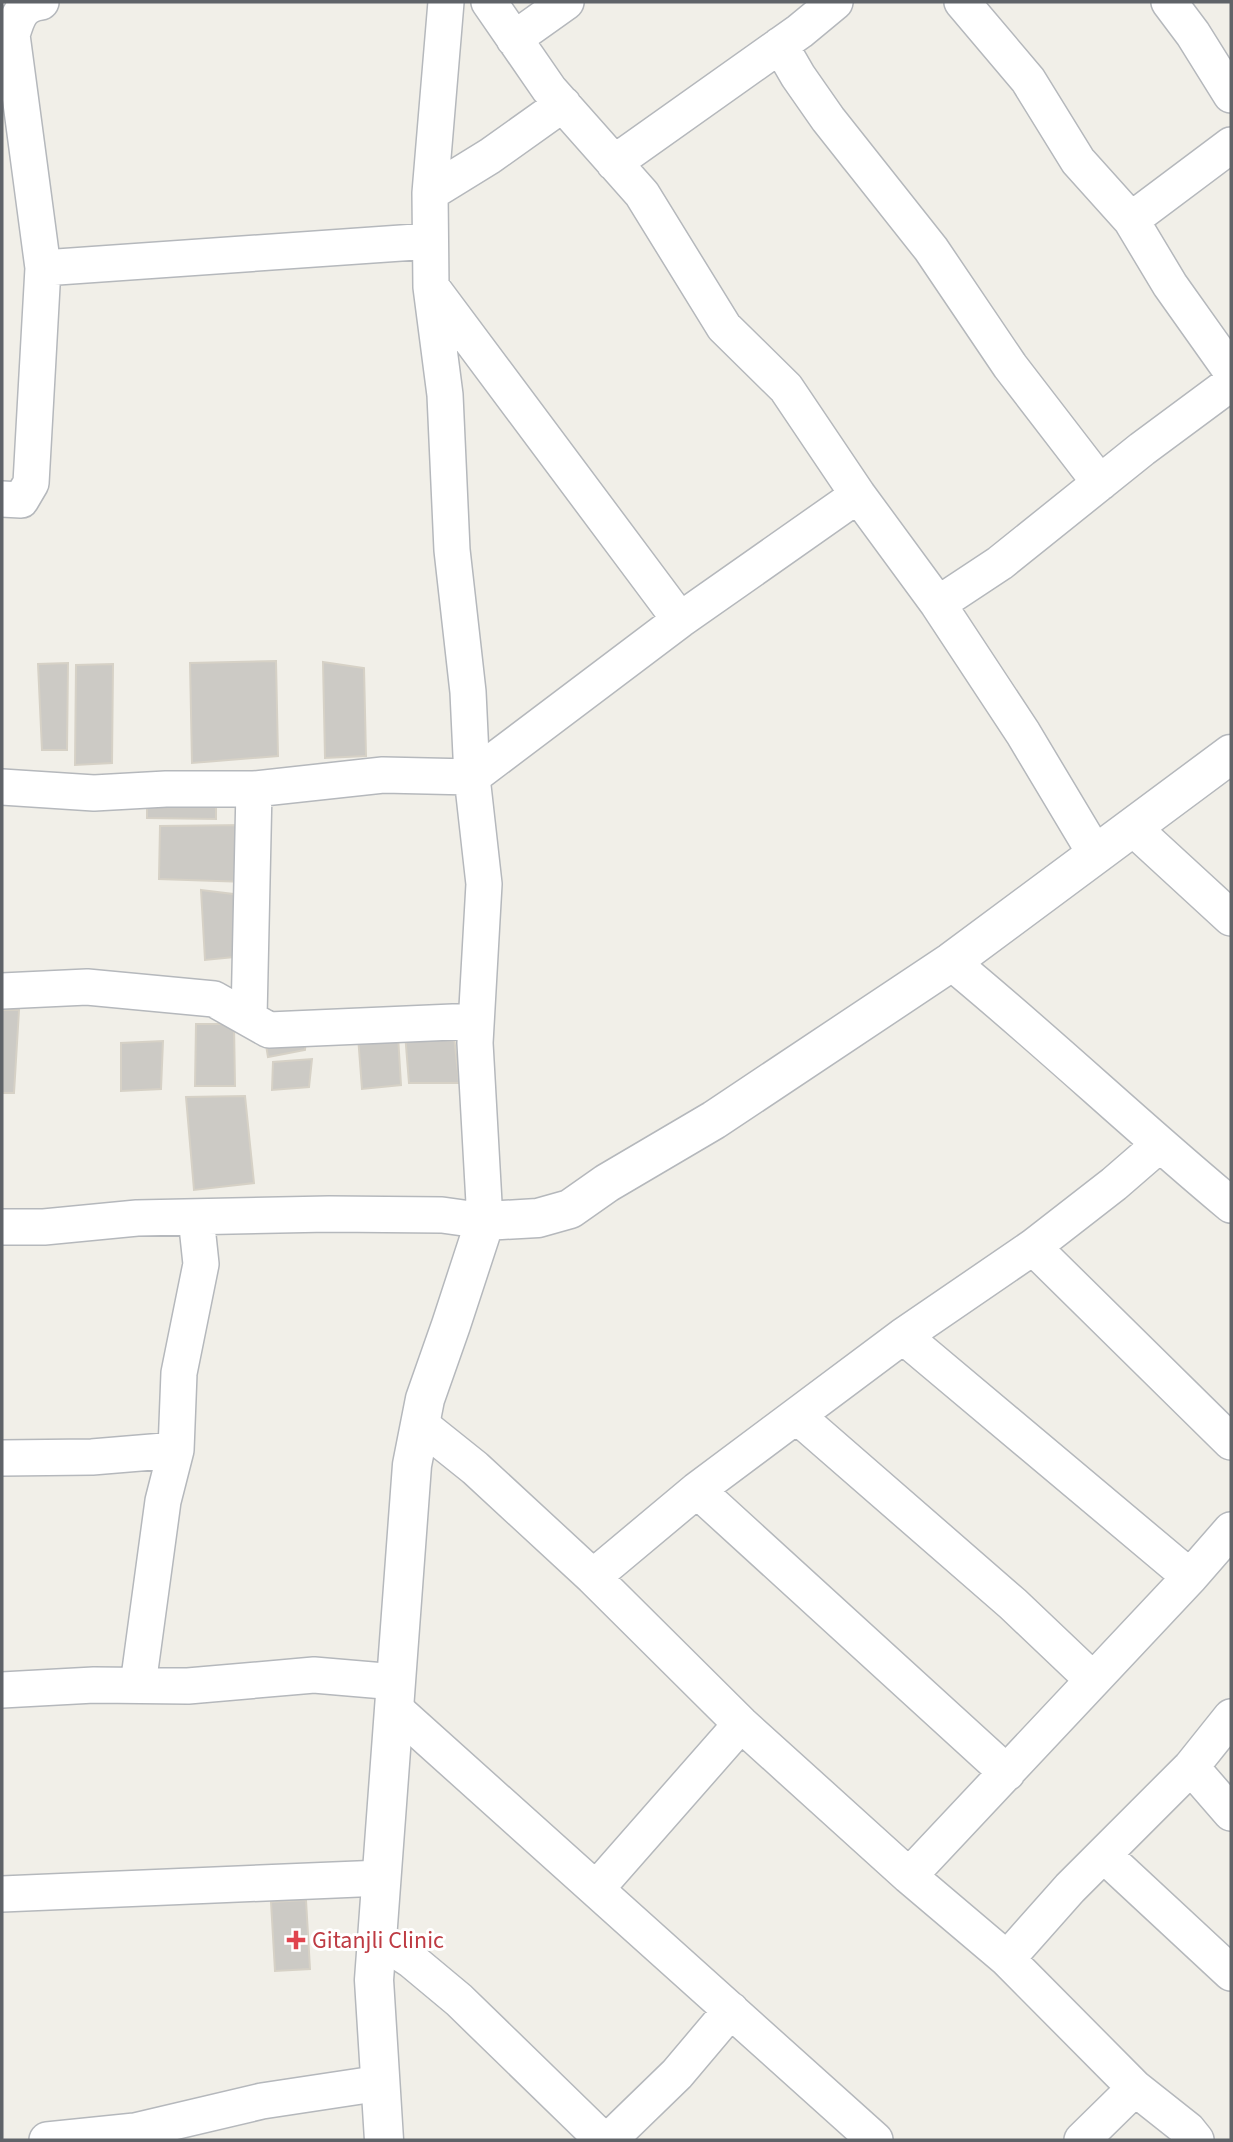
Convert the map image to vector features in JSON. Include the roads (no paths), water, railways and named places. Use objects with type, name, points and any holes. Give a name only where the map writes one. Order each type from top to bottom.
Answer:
[{"type":"street","points":[[2,499],[21,500],[31,484],[43,268],[12,35],[18,14],[31,3],[41,2]]},
{"type":"street","points":[[384,2140],[374,1980],[412,1465],[425,1399],[485,1221],[475,1043],[484,884],[472,777],[468,692],[452,550],[445,395],[431,287],[430,193],[446,2]]},
{"type":"street","points":[[489,2],[549,89],[642,194],[724,327],[786,388],[858,495],[938,604],[1023,733],[1096,855]]},
{"type":"street","points":[[514,39],[566,2]]},
{"type":"street","points":[[614,163],[780,45],[835,2]]},
{"type":"street","points":[[962,2],[1028,80],[1077,161],[1130,220],[1231,371]]},
{"type":"street","points":[[1169,2],[1231,94]]},
{"type":"street","points":[[780,45],[828,119],[931,249],[1010,366],[1100,484]]},
{"type":"street","points":[[430,193],[490,156],[563,104]]},
{"type":"street","points":[[1130,220],[1231,145]]},
{"type":"street","points":[[43,268],[430,241]]},
{"type":"street","points":[[431,287],[680,620]]},
{"type":"street","points":[[938,604],[1000,563],[1142,449],[1231,383]]},
{"type":"street","points":[[2,787],[94,793],[166,789],[254,789],[383,775],[472,777],[680,620],[858,495]]},
{"type":"street","points":[[2,1227],[44,1227],[138,1218],[196,1217],[429,1215],[485,1221],[538,1219],[570,1209],[607,1183],[714,1120],[951,962],[1231,754]]},
{"type":"street","points":[[249,1018],[254,789]]},
{"type":"street","points":[[1132,827],[1231,918]]},
{"type":"street","points":[[951,962],[1231,1205]]},
{"type":"street","points":[[2,991],[87,988],[214,999],[269,1030],[476,1021]]},
{"type":"street","points":[[593,1577],[697,1490],[904,1336],[1033,1247],[1159,1145]]},
{"type":"street","points":[[138,1685],[163,1501],[176,1450],[179,1373],[201,1264],[196,1217]]},
{"type":"street","points":[[1033,1247],[1231,1443]]},
{"type":"street","points":[[904,1336],[1190,1577]]},
{"type":"street","points":[[796,1416],[1013,1604],[1093,1680]]},
{"type":"street","points":[[420,1424],[475,1468],[593,1577],[741,1724],[909,1876],[1007,1959],[1135,2088],[1188,2130],[1196,2140]]},
{"type":"street","points":[[2,1458],[92,1457],[176,1450]]},
{"type":"street","points":[[697,1490],[1007,1773]]},
{"type":"street","points":[[909,1876],[1231,1530]]},
{"type":"street","points":[[2,1690],[94,1685],[188,1686],[314,1675],[395,1695],[597,1888],[732,2010],[857,2134]]},
{"type":"street","points":[[1007,1959],[1070,1888],[1191,1767],[1231,1717]]},
{"type":"street","points":[[597,1888],[741,1724]]},
{"type":"street","points":[[1191,1767],[1231,1813]]},
{"type":"street","points":[[1104,1855],[1231,1973]]},
{"type":"street","points":[[2,1894],[382,1878]]},
{"type":"street","points":[[377,1938],[411,1960],[459,2000],[603,2140]]},
{"type":"street","points":[[609,2140],[677,2074],[732,2010]]},
{"type":"street","points":[[47,2140],[135,2131],[262,2101],[381,2083]]},
{"type":"street","points":[[1082,2140],[1135,2088]]},
{"type":"place","name":"Gitanjli Clinic","points":[[296,1940]]}]
